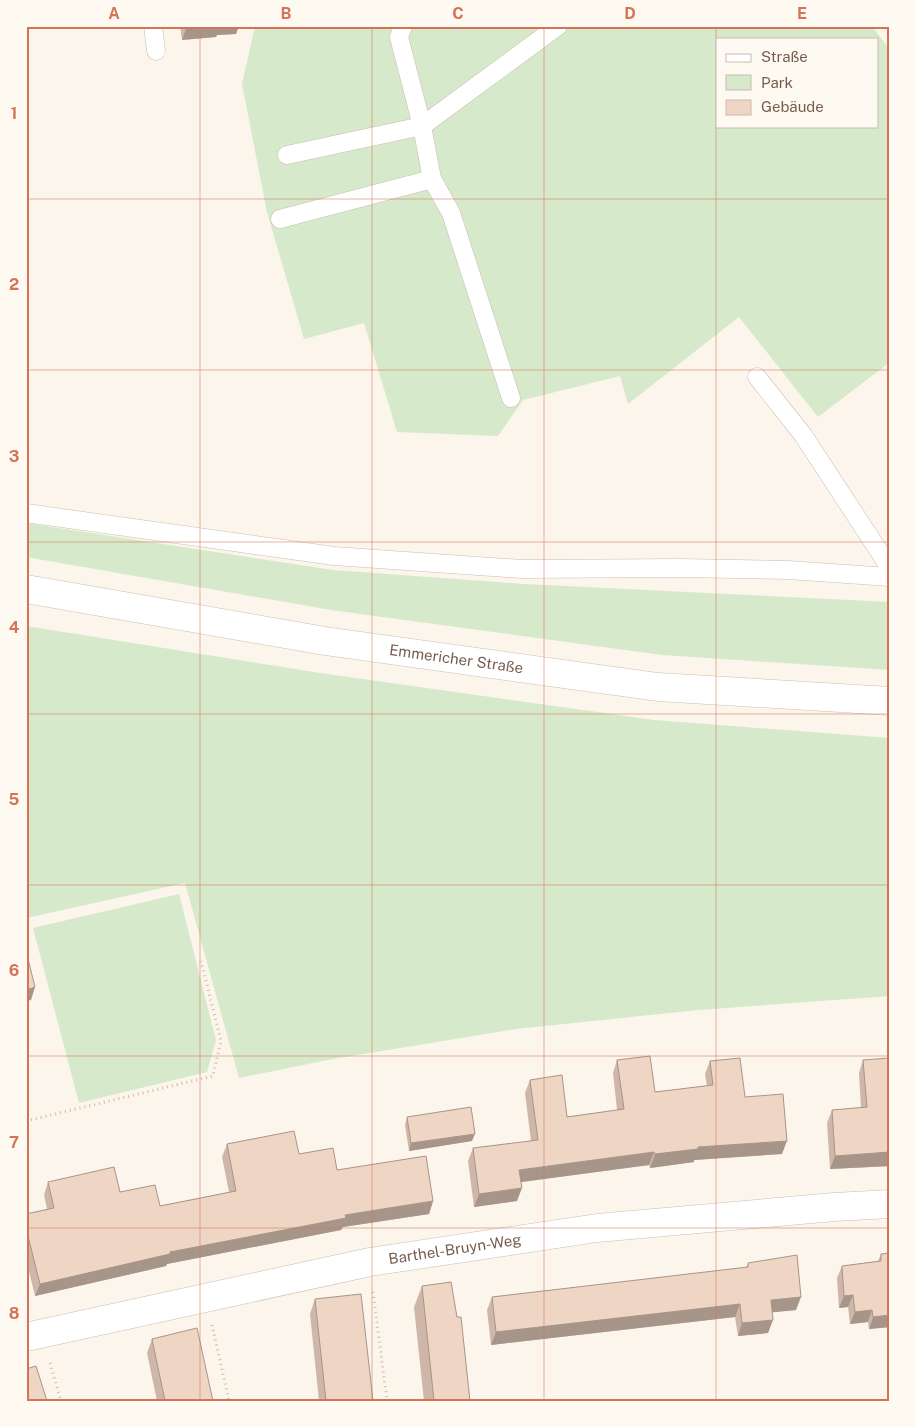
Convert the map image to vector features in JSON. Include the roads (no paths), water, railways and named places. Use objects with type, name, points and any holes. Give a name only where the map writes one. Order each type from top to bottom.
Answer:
[{"type":"main road","name":"Emmericher Straße","points":[[26,589],[324,641],[658,687],[890,701]]},
{"type":"main road","name":"Barthel-Bruyn-Weg","points":[[34,1336],[370,1262],[597,1228],[834,1207],[890,1204]]},
{"type":"lane","points":[[154,26],[156,51]]},
{"type":"lane","points":[[403,26],[399,37],[422,126],[432,179],[451,213],[510,398]]},
{"type":"lane","points":[[287,154],[422,126],[558,26]]},
{"type":"lane","points":[[280,219],[432,179]]},
{"type":"lane","points":[[757,378],[803,435],[890,568]]},
{"type":"lane","points":[[26,513],[344,557],[522,570],[680,568],[788,570],[890,577]]}]
